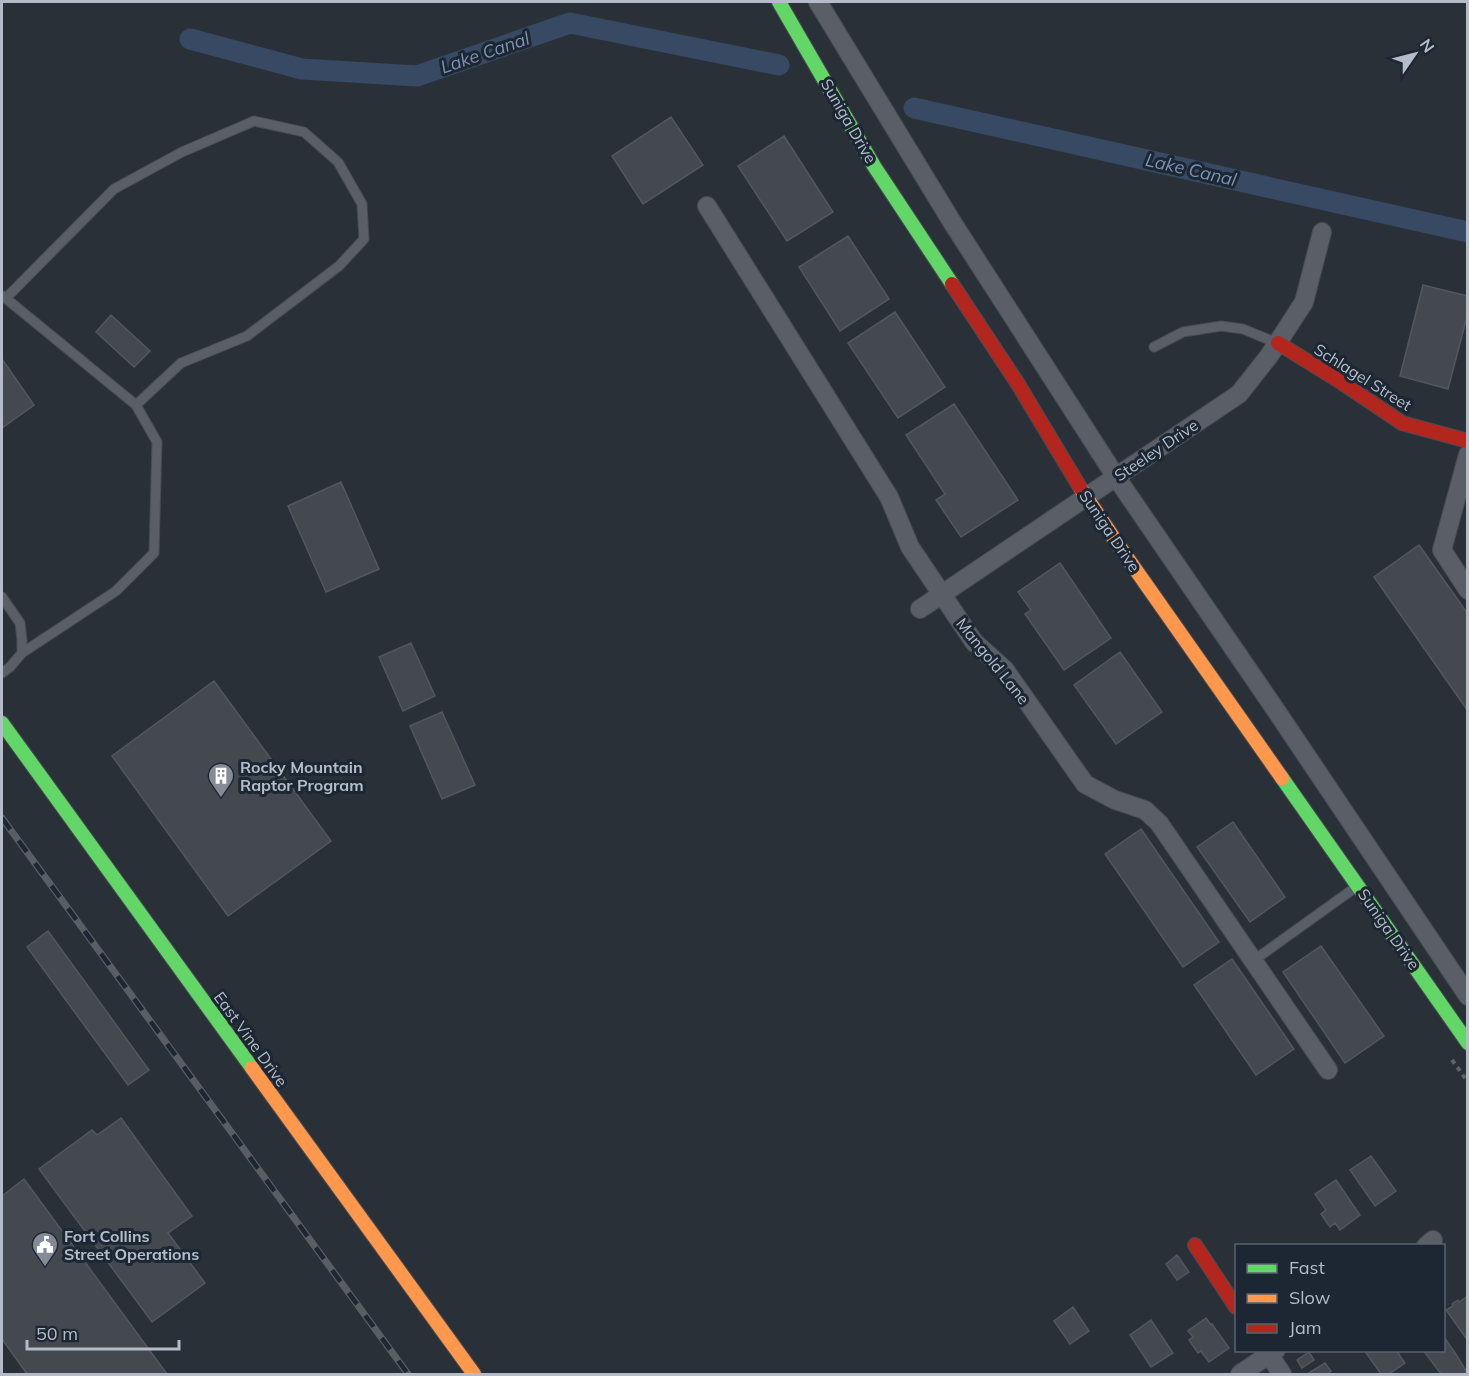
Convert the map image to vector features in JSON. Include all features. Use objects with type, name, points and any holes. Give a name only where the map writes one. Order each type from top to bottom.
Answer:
[{"type":"street","name":"Suniga Drive","points":[[779,2],[874,166],[1018,384],[1119,546],[1467,1043]]},
{"type":"street","name":"Suniga Drive","points":[[818,2],[952,222],[1116,477],[1467,996]]},
{"type":"street","name":"Mangold Lane","points":[[707,206],[889,497],[910,547],[974,642],[1005,670],[1085,784],[1115,800],[1145,810],[1159,823],[1328,1071]]},
{"type":"street","name":"Steeley Drive","points":[[920,609],[1239,394],[1278,343],[1304,302],[1322,232]]},
{"type":"street","name":"Schlagel Street","points":[[1278,343],[1402,423],[1467,441]]},
{"type":"street","points":[[1466,584],[1442,550],[1467,455]]},
{"type":"street","name":"East Vine Drive","points":[[2,723],[474,1374]]},
{"type":"street","points":[[1195,1245],[1235,1305]]},
{"type":"street","points":[[1240,1374],[1270,1352],[1282,1374]]},
{"type":"lane","points":[[2,673],[22,652],[116,591],[154,553],[157,442],[136,405],[4,297],[114,189],[182,153],[254,121],[304,132],[338,162],[362,204],[364,239],[339,266],[247,336],[181,363],[136,405]]},
{"type":"lane","points":[[1154,347],[1183,332],[1221,326],[1244,329],[1278,343]]},
{"type":"lane","points":[[2,597],[20,623],[22,652]]},
{"type":"lane","points":[[1253,961],[1358,885]]},
{"type":"building","points":[[671,117],[703,165],[643,204],[612,156]]},
{"type":"building","points":[[784,136],[833,212],[787,241],[738,166]]},
{"type":"building","points":[[848,236],[889,299],[840,331],[799,267]]},
{"type":"building","points":[[1423,285],[1468,296],[1468,313],[1448,389],[1400,376]]},
{"type":"building","points":[[895,312],[945,387],[898,418],[848,343]]},
{"type":"building","points":[[111,315],[150,351],[134,367],[96,332]]},
{"type":"building","points":[[2,359],[34,405],[2,428]]},
{"type":"building","points":[[954,404],[1018,500],[961,537],[936,500],[945,494],[906,435]]},
{"type":"building","points":[[341,482],[379,569],[326,592],[288,506]]},
{"type":"building","points":[[1419,545],[1468,614],[1468,711],[1374,577]]},
{"type":"building","points":[[1060,563],[1111,638],[1064,670],[1025,614],[1031,610],[1018,592]]},
{"type":"building","points":[[411,643],[435,696],[403,711],[379,657]]},
{"type":"building","points":[[1120,652],[1162,712],[1116,744],[1074,685]]},
{"type":"building","name":"Rocky Mountain Raptor Program","points":[[214,681],[331,841],[228,916],[112,756]]},
{"type":"building","points":[[442,712],[475,785],[442,799],[410,726]]},
{"type":"building","points":[[1233,822],[1285,897],[1250,922],[1197,847]]},
{"type":"building","points":[[1141,829],[1219,942],[1183,967],[1105,854]]},
{"type":"building","points":[[48,931],[149,1070],[128,1085],[27,947]]},
{"type":"building","points":[[1321,946],[1384,1036],[1345,1063],[1283,972]]},
{"type":"building","points":[[1232,959],[1294,1049],[1256,1075],[1194,985]]},
{"type":"building","points":[[121,1118],[192,1216],[168,1233],[205,1283],[152,1322],[39,1169],[92,1130],[97,1135]]},
{"type":"building","points":[[1371,1156],[1396,1191],[1375,1206],[1350,1170]]},
{"type":"building","name":"Fort Collins Street Operations","points":[[24,1179],[167,1374],[27,1374],[2,1339],[2,1196]]},
{"type":"building","points":[[1336,1180],[1360,1215],[1340,1230],[1335,1223],[1330,1227],[1321,1214],[1326,1210],[1315,1194]]},
{"type":"building","points":[[1177,1255],[1189,1272],[1177,1280],[1166,1264]]},
{"type":"building","points":[[1468,1296],[1468,1341],[1446,1310],[1458,1300],[1459,1302]]},
{"type":"building","points":[[1073,1307],[1089,1331],[1070,1344],[1054,1321]]},
{"type":"building","points":[[1206,1318],[1229,1348],[1209,1362],[1201,1351],[1198,1353],[1189,1340],[1193,1337],[1188,1331]]},
{"type":"building","points":[[1151,1320],[1173,1353],[1151,1367],[1130,1335]]},
{"type":"building","points":[[1445,1338],[1468,1374],[1441,1374],[1424,1352],[1445,1352]]},
{"type":"building","points":[[1309,1352],[1314,1360],[1302,1368],[1297,1360]]},
{"type":"building","points":[[1365,1352],[1397,1352],[1405,1363],[1389,1374],[1381,1374]]},
{"type":"building","points":[[1325,1363],[1331,1371],[1327,1374],[1309,1373]]},
{"type":"waterway","name":"Lake Canal","points":[[190,39],[302,69],[417,76],[570,23],[779,65]]},
{"type":"waterway","name":"Lake Canal","points":[[914,108],[1468,232]]},
{"type":"railway","points":[[2,818],[408,1374]]},
{"type":"traffic: fast","points":[[779,2],[874,166],[952,284]]},
{"type":"traffic: fast","points":[[2,723],[252,1068]]},
{"type":"traffic: fast","points":[[1282,778],[1468,1043]]},
{"type":"traffic: slow","points":[[1081,489],[1282,778]]},
{"type":"traffic: slow","points":[[252,1068],[474,1374]]},
{"type":"traffic: jam","points":[[952,284],[1018,384],[1081,489]]},
{"type":"traffic: jam","points":[[1278,343],[1402,423],[1468,441]]},
{"type":"traffic: jam","points":[[1195,1245],[1235,1305]]},
{"type":"place","name":"Rocky Mountain Raptor Program","points":[[221,799]]},
{"type":"place","name":"Fort Collins Street Operations","points":[[45,1268]]}]
